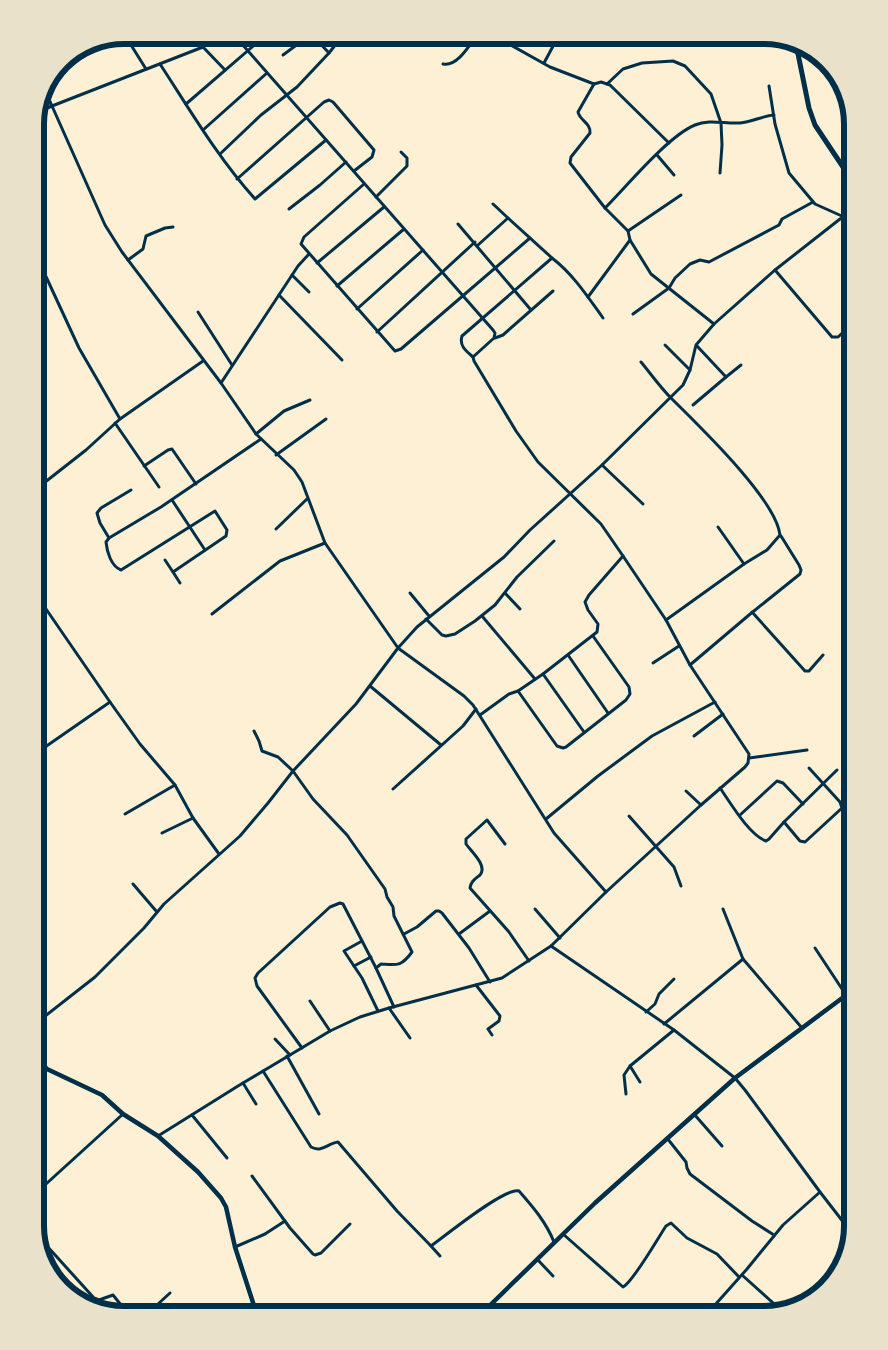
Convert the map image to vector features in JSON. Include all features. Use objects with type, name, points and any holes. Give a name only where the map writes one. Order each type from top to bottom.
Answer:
[{"type":"main road","points":[[797,51],[809,108],[815,125],[844,168]]},
{"type":"street","points":[[130,44],[146,69]]},
{"type":"street","points":[[201,44],[225,70]]},
{"type":"street","points":[[242,44],[376,198],[443,271],[493,330],[495,333],[494,338]]},
{"type":"street","points":[[186,104],[255,44]]},
{"type":"street","points":[[283,55],[298,44]]},
{"type":"street","points":[[320,44],[329,53]]},
{"type":"street","points":[[220,154],[261,115],[287,95],[329,53],[334,44]]},
{"type":"street","points":[[443,64],[449,65],[454,62],[469,44]]},
{"type":"street","points":[[509,44],[544,64],[594,84],[601,82],[606,84],[618,92],[669,143]]},
{"type":"street","points":[[544,64],[554,44]]},
{"type":"street","points":[[45,109],[203,47]]},
{"type":"street","points":[[606,84],[623,69],[642,63],[673,62],[685,66],[711,94],[721,123],[720,173]]},
{"type":"street","points":[[160,64],[203,130],[237,178],[255,199],[326,140]]},
{"type":"street","points":[[203,130],[267,72]]},
{"type":"street","points":[[594,84],[578,112],[590,129],[590,133],[571,157],[570,164],[606,208],[628,231],[630,240],[652,274],[714,324]]},
{"type":"street","points":[[769,86],[774,115],[789,174],[813,202],[826,210],[844,216]]},
{"type":"street","points":[[48,98],[106,225],[128,260],[256,434],[294,470],[302,482],[325,543],[398,648],[464,696],[476,709],[506,759],[562,843],[606,892]]},
{"type":"street","points":[[237,178],[326,100],[333,102],[374,150],[372,157],[354,171]]},
{"type":"street","points":[[606,208],[682,132],[695,125],[709,122],[742,123],[774,115]]},
{"type":"street","points":[[376,198],[407,166],[407,158],[401,152]]},
{"type":"street","points":[[657,155],[674,175]]},
{"type":"street","points":[[289,209],[346,162]]},
{"type":"street","points":[[364,184],[301,240],[301,246],[394,350],[399,351],[530,238]]},
{"type":"street","points":[[628,231],[681,195]]},
{"type":"street","points":[[633,314],[669,288],[675,278],[690,264],[700,260],[709,262],[779,225],[783,218],[813,202]]},
{"type":"street","points":[[492,204],[570,275],[603,318]]},
{"type":"street","points":[[317,263],[384,207]]},
{"type":"street","points":[[44,1017],[95,977],[119,954],[164,904],[243,832],[293,771],[331,732],[370,686],[398,648],[428,617],[504,557],[530,530],[602,465],[686,381],[696,345],[714,324],[775,270],[844,216]]},
{"type":"street","points":[[478,246],[508,218]]},
{"type":"street","points":[[458,224],[531,310]]},
{"type":"street","points":[[128,260],[143,249],[146,236],[165,228],[173,227]]},
{"type":"street","points":[[337,286],[404,229]]},
{"type":"street","points":[[588,297],[630,240]]},
{"type":"street","points":[[377,332],[475,242]]},
{"type":"street","points":[[357,308],[423,250]]},
{"type":"street","points":[[221,384],[279,295],[309,254]]},
{"type":"street","points":[[158,1136],[330,1031],[360,1017],[502,978],[551,946],[656,846],[746,767],[749,758],[746,749],[690,665],[666,620],[624,556],[603,526],[538,462],[516,431],[472,357],[462,346],[461,339],[465,333],[552,258]]},
{"type":"street","points":[[775,270],[832,337],[838,337],[844,331]]},
{"type":"street","points":[[44,272],[78,348],[120,419]]},
{"type":"street","points":[[292,276],[309,292]]},
{"type":"street","points":[[472,357],[494,338],[503,335],[553,291]]},
{"type":"street","points":[[279,295],[342,360]]},
{"type":"street","points":[[198,312],[232,365]]},
{"type":"street","points":[[665,345],[690,370]]},
{"type":"street","points":[[696,345],[726,377]]},
{"type":"street","points":[[44,483],[86,450],[120,419],[203,361]]},
{"type":"street","points":[[641,362],[670,397],[712,438],[742,473],[778,523],[780,535],[802,570],[797,578],[752,612],[690,665]]},
{"type":"street","points":[[693,405],[742,365]]},
{"type":"street","points":[[256,434],[284,411],[310,400]]},
{"type":"street","points":[[276,455],[326,419]]},
{"type":"street","points":[[115,423],[159,487]]},
{"type":"street","points":[[173,572],[226,536],[227,530],[217,512],[213,511],[121,570],[117,568],[109,555],[106,544],[109,538],[172,500],[262,440]]},
{"type":"street","points":[[144,466],[172,449],[196,484]]},
{"type":"street","points":[[602,465],[643,504]]},
{"type":"street","points":[[109,538],[100,524],[97,513],[101,508],[131,490]]},
{"type":"street","points":[[276,529],[308,498]]},
{"type":"street","points":[[172,500],[188,527],[205,550]]},
{"type":"street","points":[[718,527],[744,564]]},
{"type":"street","points":[[666,620],[744,564],[767,550],[780,535]]},
{"type":"street","points":[[410,593],[439,633],[446,636],[455,634],[495,605],[517,577],[554,541]]},
{"type":"street","points":[[212,614],[280,561],[325,543]]},
{"type":"street","points":[[480,715],[508,694],[518,691],[593,636],[598,624],[585,602],[624,556]]},
{"type":"street","points":[[165,560],[180,583]]},
{"type":"street","points":[[506,593],[520,609]]},
{"type":"street","points":[[44,606],[140,744],[175,785],[193,818],[220,854]]},
{"type":"street","points":[[752,612],[805,670],[809,671],[823,655]]},
{"type":"street","points":[[482,616],[535,679]]},
{"type":"street","points":[[518,691],[560,748],[566,747],[629,697],[630,690],[593,636]]},
{"type":"street","points":[[653,663],[679,646]]},
{"type":"street","points":[[568,655],[608,713]]},
{"type":"street","points":[[542,674],[584,732]]},
{"type":"street","points":[[370,686],[441,744]]},
{"type":"street","points":[[44,748],[110,702]]},
{"type":"street","points":[[546,819],[598,776],[652,736],[715,702]]},
{"type":"street","points":[[393,789],[463,726],[476,709]]},
{"type":"street","points":[[694,736],[723,714]]},
{"type":"street","points":[[254,731],[262,751],[278,757],[293,771],[313,798],[347,835],[385,889],[387,898],[393,907],[394,915],[412,951],[404,962],[396,966],[381,964],[376,968]]},
{"type":"street","points":[[749,758],[808,750]]},
{"type":"street","points":[[784,822],[800,841],[805,842],[840,811],[842,805],[840,802],[810,768]]},
{"type":"street","points":[[720,788],[759,837],[766,841],[837,770]]},
{"type":"street","points":[[740,815],[777,781],[783,783],[803,804]]},
{"type":"street","points":[[125,814],[175,785]]},
{"type":"street","points":[[686,791],[701,805]]},
{"type":"street","points":[[629,816],[674,867],[681,886]]},
{"type":"street","points":[[162,833],[193,818]]},
{"type":"street","points":[[506,844],[487,820],[466,839],[466,844],[481,863],[483,869],[483,872],[473,881],[470,888],[509,932],[529,961]]},
{"type":"street","points":[[133,884],[157,912]]},
{"type":"street","points":[[302,1048],[257,986],[254,978],[330,907],[336,904],[343,904],[394,1007]]},
{"type":"street","points":[[535,909],[560,938]]},
{"type":"street","points":[[723,909],[743,959],[802,1028]]},
{"type":"street","points":[[404,934],[417,927],[436,911],[439,911],[459,934],[490,982]]},
{"type":"street","points":[[459,934],[490,911]]},
{"type":"street","points":[[362,941],[344,951],[373,998],[378,1011]]},
{"type":"street","points":[[551,946],[674,1030],[734,1078],[762,1112],[844,1223]]},
{"type":"street","points":[[815,948],[844,992]]},
{"type":"street","points":[[354,966],[370,957]]},
{"type":"street","points":[[664,1024],[743,959]]},
{"type":"street","points":[[646,1012],[655,1004],[659,994],[674,979]]},
{"type":"street","points":[[476,985],[500,1016],[499,1020],[488,1028],[492,1035]]},
{"type":"street","points":[[489,1306],[554,1242],[734,1078],[844,996]]},
{"type":"street","points":[[310,1001],[330,1031]]},
{"type":"street","points":[[389,1008],[410,1038]]},
{"type":"street","points":[[626,1094],[624,1075],[630,1066],[674,1030]]},
{"type":"street","points":[[276,1040],[289,1056],[319,1114]]},
{"type":"street","points":[[44,1066],[47,1069],[102,1095],[123,1114],[158,1136],[198,1172],[221,1198],[226,1207],[235,1247],[254,1306]]},
{"type":"street","points":[[630,1066],[640,1082]]},
{"type":"street","points":[[263,1071],[311,1147],[316,1150],[322,1149],[338,1142],[397,1211],[440,1256]]},
{"type":"street","points":[[243,1083],[256,1104]]},
{"type":"street","points":[[44,1186],[123,1114]]},
{"type":"street","points":[[694,1114],[722,1146]]},
{"type":"street","points":[[192,1115],[227,1158]]},
{"type":"street","points":[[667,1138],[686,1162],[690,1174],[774,1235]]},
{"type":"street","points":[[252,1176],[285,1221],[315,1255],[323,1251],[350,1224]]},
{"type":"street","points":[[431,1246],[497,1197],[517,1189],[539,1214],[554,1242]]},
{"type":"street","points":[[714,1306],[774,1235],[820,1192]]},
{"type":"street","points":[[235,1247],[265,1234],[285,1221]]},
{"type":"street","points":[[563,1234],[623,1287],[632,1280],[661,1233],[671,1223],[687,1238],[717,1254],[776,1306]]},
{"type":"street","points":[[45,1244],[94,1298],[99,1300],[113,1295],[122,1306]]},
{"type":"street","points":[[537,1259],[553,1276]]},
{"type":"street","points":[[156,1306],[170,1293]]}]
